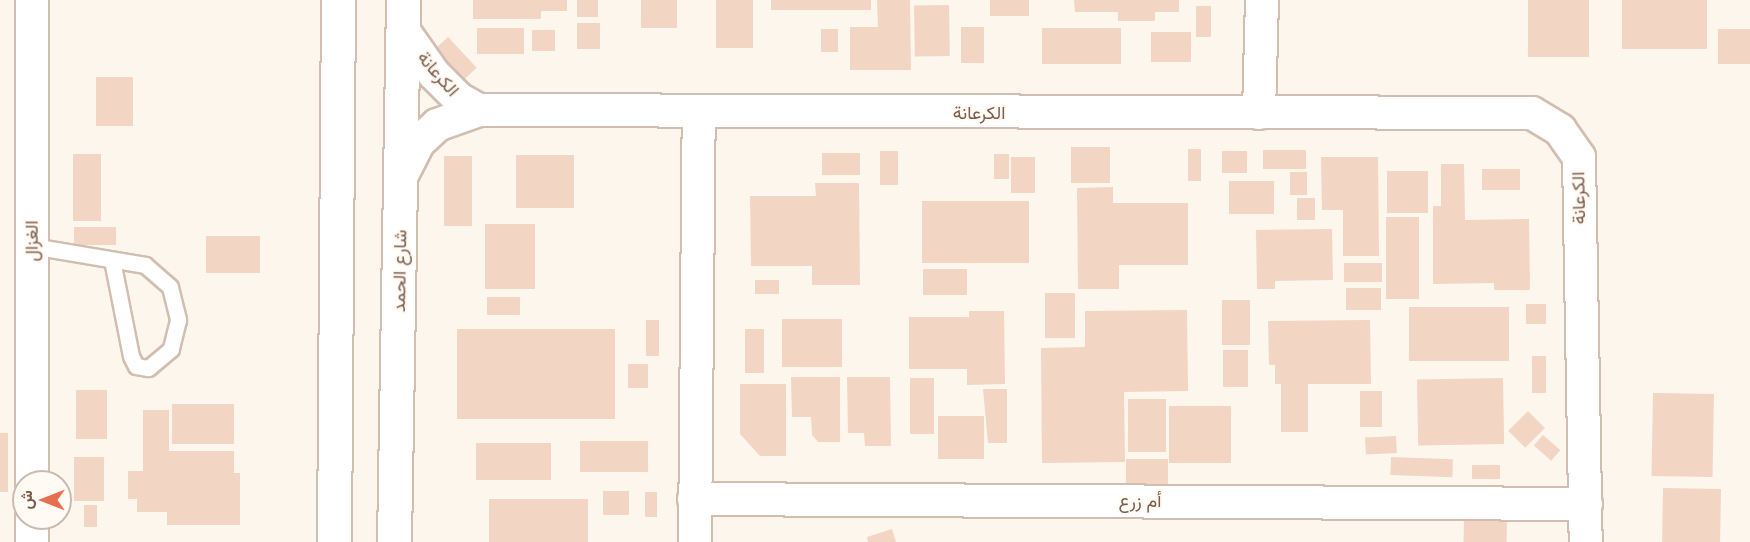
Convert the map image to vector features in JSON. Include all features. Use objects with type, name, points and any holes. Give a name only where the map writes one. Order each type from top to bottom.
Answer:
[{"type":"street","name":"الغزال","points":[[32,0],[32,470]]},
{"type":"street","points":[[332,537],[338,0]]},
{"type":"street","points":[[1259,113],[1262,0]]},
{"type":"street","name":"الكرعانة","points":[[403,15],[434,74],[459,99],[479,110]]},
{"type":"street","name":"شارع الحمد","points":[[394,542],[403,15]]},
{"type":"street","name":"الكرعانة","points":[[402,176],[419,142],[437,125],[479,110],[699,113],[1532,113],[1560,130],[1579,157],[1586,542]]},
{"type":"street","points":[[695,542],[699,113]]},
{"type":"street","name":"أم زرع","points":[[694,499],[1586,504]]},
{"type":"lane","points":[[32,246],[145,265],[170,287],[178,320],[171,349],[148,368],[136,366],[131,356],[112,260]]},
{"type":"building","points":[[473,0],[567,0],[567,11],[541,11],[541,19],[473,19]]},
{"type":"building","points":[[577,0],[598,0],[598,17],[577,17]]},
{"type":"building","points":[[641,0],[677,0],[677,28],[641,28]]},
{"type":"building","points":[[716,0],[753,0],[753,48],[716,48]]},
{"type":"building","points":[[771,0],[871,0],[871,10],[771,10]]},
{"type":"building","points":[[877,0],[910,0],[911,70],[850,70],[850,27],[878,27]]},
{"type":"building","points":[[990,0],[1029,0],[1029,16],[990,16]]},
{"type":"building","points":[[1074,0],[1179,0],[1179,12],[1155,12],[1155,21],[1118,21],[1118,12],[1075,12]]},
{"type":"building","points":[[1528,0],[1589,0],[1589,57],[1528,57]]},
{"type":"building","points":[[1622,0],[1707,0],[1707,49],[1622,49]]},
{"type":"building","points":[[949,5],[950,56],[915,57],[914,6]]},
{"type":"building","points":[[1196,6],[1211,6],[1211,37],[1196,37]]},
{"type":"building","points":[[577,23],[600,23],[600,49],[577,49]]},
{"type":"building","points":[[961,27],[984,27],[984,63],[961,63]]},
{"type":"building","points":[[477,28],[524,28],[524,54],[477,54]]},
{"type":"building","points":[[1042,28],[1121,28],[1121,64],[1042,64]]},
{"type":"building","points":[[821,29],[838,29],[838,52],[821,52]]},
{"type":"building","points":[[1718,29],[1750,29],[1750,64],[1718,64]]},
{"type":"building","points":[[532,30],[555,30],[555,51],[532,51]]},
{"type":"building","points":[[1151,32],[1191,32],[1191,62],[1151,62]]},
{"type":"building","points":[[448,37],[477,68],[463,80],[435,49]]},
{"type":"building","points":[[96,77],[133,77],[133,126],[96,126]]},
{"type":"building","points":[[1071,147],[1110,147],[1110,183],[1071,183]]},
{"type":"building","points":[[1188,149],[1201,149],[1201,181],[1188,181]]},
{"type":"building","points":[[1263,150],[1306,150],[1306,169],[1263,169]]},
{"type":"building","points":[[880,151],[898,151],[898,185],[880,185]]},
{"type":"building","points":[[1222,151],[1247,151],[1247,173],[1222,173]]},
{"type":"building","points":[[822,153],[860,153],[860,175],[822,175]]},
{"type":"building","points":[[73,154],[101,154],[101,221],[73,221]]},
{"type":"building","points":[[994,154],[1009,154],[1009,179],[994,179]]},
{"type":"building","points":[[516,155],[574,155],[574,208],[516,208]]},
{"type":"building","points":[[444,156],[472,156],[472,226],[444,226]]},
{"type":"building","points":[[1011,157],[1035,157],[1035,193],[1011,193]]},
{"type":"building","points":[[1321,157],[1378,157],[1379,256],[1343,256],[1343,210],[1322,210]]},
{"type":"building","points":[[1441,164],[1464,164],[1465,220],[1529,219],[1530,290],[1494,290],[1494,283],[1433,284],[1433,206],[1441,206]]},
{"type":"building","points":[[1482,169],[1520,169],[1520,190],[1482,190]]},
{"type":"building","points":[[1387,171],[1428,171],[1428,213],[1387,213]]},
{"type":"building","points":[[1290,172],[1307,172],[1307,195],[1290,195]]},
{"type":"building","points":[[1229,181],[1274,181],[1274,214],[1229,214]]},
{"type":"building","points":[[815,183],[859,183],[860,285],[812,285],[812,266],[751,266],[750,196],[816,196]]},
{"type":"building","points":[[1113,187],[1113,203],[1188,203],[1188,265],[1119,265],[1119,289],[1078,289],[1077,188]]},
{"type":"building","points":[[1297,198],[1315,198],[1315,220],[1297,220]]},
{"type":"building","points":[[922,201],[1029,201],[1029,263],[922,263]]},
{"type":"building","points":[[1386,217],[1419,217],[1419,299],[1386,299]]},
{"type":"building","points":[[485,224],[535,224],[535,289],[485,289]]},
{"type":"building","points":[[74,227],[116,227],[116,245],[74,245]]},
{"type":"building","points":[[1332,229],[1333,280],[1275,281],[1275,289],[1257,289],[1256,230]]},
{"type":"building","points":[[206,236],[260,236],[260,273],[206,273]]},
{"type":"building","points":[[1344,263],[1382,263],[1382,282],[1344,282]]},
{"type":"building","points":[[923,269],[967,269],[967,295],[923,295]]},
{"type":"building","points":[[755,280],[779,280],[779,294],[755,294]]},
{"type":"building","points":[[1346,288],[1381,288],[1381,310],[1346,310]]},
{"type":"building","points":[[1045,293],[1075,293],[1075,338],[1045,338]]},
{"type":"building","points":[[487,297],[520,297],[520,315],[487,315]]},
{"type":"building","points":[[1222,300],[1250,300],[1250,345],[1222,345]]},
{"type":"building","points":[[1526,304],[1546,304],[1546,324],[1526,324]]},
{"type":"building","points":[[1409,307],[1509,307],[1509,361],[1409,361]]},
{"type":"building","points":[[1187,310],[1188,391],[1124,392],[1125,462],[1042,463],[1041,348],[1085,347],[1085,311]]},
{"type":"building","points":[[969,311],[1004,311],[1005,384],[967,385],[967,369],[909,369],[909,317],[969,317]]},
{"type":"building","points":[[782,319],[842,319],[842,367],[782,367]]},
{"type":"building","points":[[646,320],[659,320],[659,356],[646,356]]},
{"type":"building","points":[[1370,320],[1371,384],[1308,384],[1308,432],[1281,432],[1281,384],[1275,384],[1275,365],[1269,365],[1268,321]]},
{"type":"building","points":[[457,329],[615,329],[615,419],[457,419]]},
{"type":"building","points":[[745,329],[764,329],[764,373],[745,373]]},
{"type":"building","points":[[1223,350],[1248,350],[1248,387],[1223,387]]},
{"type":"building","points":[[1532,356],[1546,356],[1546,393],[1532,393]]},
{"type":"building","points":[[628,364],[648,364],[648,388],[628,388]]},
{"type":"building","points":[[791,377],[840,377],[840,442],[818,442],[812,435],[811,417],[792,417]]},
{"type":"building","points":[[847,377],[890,377],[891,446],[865,446],[864,433],[848,433]]},
{"type":"building","points":[[910,378],[934,378],[934,434],[910,434]]},
{"type":"building","points":[[1503,378],[1504,444],[1418,445],[1417,380]]},
{"type":"building","points":[[740,384],[786,384],[786,456],[760,456],[740,434]]},
{"type":"building","points":[[983,389],[1007,389],[1007,443],[988,443]]},
{"type":"building","points":[[76,390],[107,390],[107,439],[76,439]]},
{"type":"building","points":[[1360,391],[1382,391],[1382,427],[1360,427]]},
{"type":"building","points":[[1653,393],[1714,394],[1713,477],[1652,476]]},
{"type":"building","points":[[1128,399],[1166,399],[1166,452],[1128,452]]},
{"type":"building","points":[[172,404],[234,404],[234,444],[172,444]]},
{"type":"building","points":[[1169,406],[1231,406],[1231,463],[1169,463]]},
{"type":"building","points":[[143,410],[169,410],[169,451],[234,451],[234,473],[240,473],[240,525],[167,525],[167,512],[137,512],[137,499],[128,499],[128,471],[143,471]]},
{"type":"building","points":[[1528,411],[1545,428],[1525,448],[1508,431]]},
{"type":"building","points":[[938,416],[984,416],[984,459],[938,459]]},
{"type":"building","points":[[0,433],[8,433],[8,492],[0,492]]},
{"type":"building","points":[[1543,435],[1560,450],[1551,461],[1534,446]]},
{"type":"building","points":[[1396,436],[1397,453],[1366,455],[1365,438]]},
{"type":"building","points":[[580,441],[648,441],[648,472],[580,472]]},
{"type":"building","points":[[476,443],[551,443],[551,480],[476,480]]},
{"type":"building","points":[[74,457],[104,457],[104,501],[74,501]]},
{"type":"building","points":[[1391,457],[1453,459],[1452,477],[1390,475]]},
{"type":"building","points":[[1126,459],[1168,459],[1168,484],[1126,484]]},
{"type":"building","points":[[1472,465],[1500,465],[1500,479],[1472,479]]},
{"type":"building","points":[[1663,488],[1721,489],[1720,542],[1662,542]]},
{"type":"building","points":[[603,491],[629,491],[629,515],[603,515]]},
{"type":"building","points":[[645,492],[657,492],[657,517],[645,517]]},
{"type":"building","points":[[489,499],[588,499],[588,542],[489,542]]},
{"type":"building","points":[[84,505],[97,505],[97,527],[84,527]]},
{"type":"building","points":[[1464,517],[1507,518],[1507,542],[1464,542]]},
{"type":"building","points":[[892,529],[896,542],[868,542],[867,537]]}]
